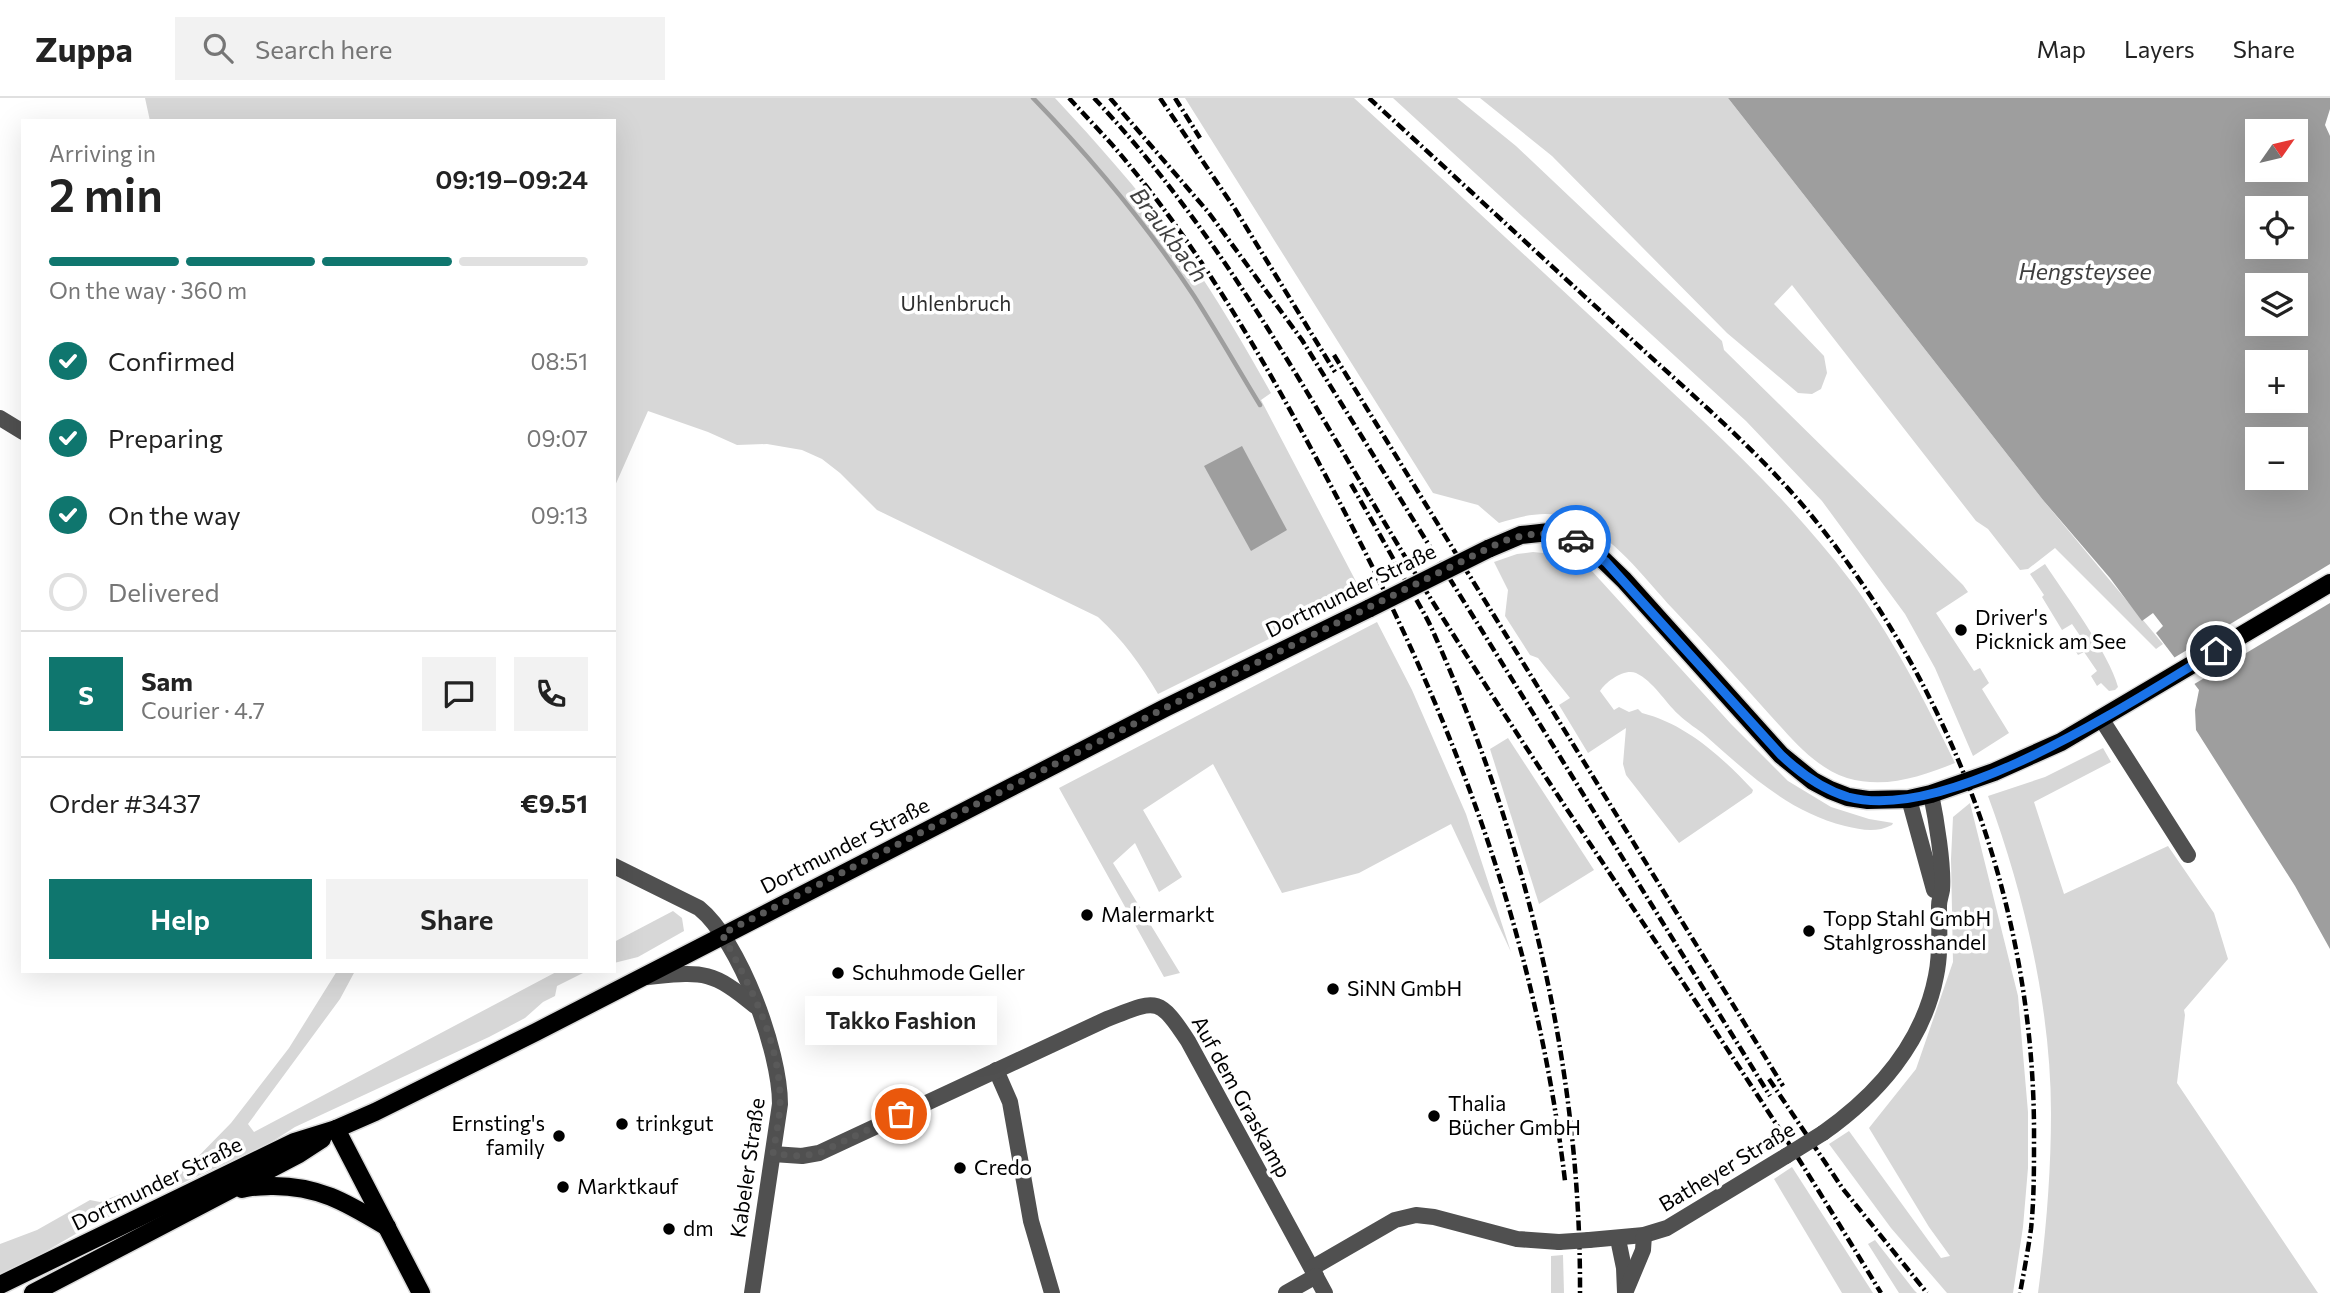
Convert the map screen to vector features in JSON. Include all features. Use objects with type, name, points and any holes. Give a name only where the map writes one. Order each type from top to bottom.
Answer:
[{"type":"main road","name":"Dortmunder Straße","points":[[0,1285],[295,1142],[336,1129],[387,1106],[1153,714],[1503,541],[1536,532],[1563,535],[1577,540],[1606,562],[1796,769],[1813,781],[1848,797],[1868,800],[1909,799],[1931,794],[2018,762],[2102,720],[2330,583]]},
{"type":"main road","name":"Dortmunder Straße","points":[[33,1293],[299,1154],[336,1129]]},
{"type":"main road","points":[[336,1129],[421,1293]]},
{"type":"main road","points":[[222,1195],[249,1187],[293,1186],[310,1189],[335,1197],[388,1228]]},
{"type":"street","points":[[0,418],[21,431]]},
{"type":"street","points":[[2102,720],[2188,855]]},
{"type":"street","name":"Batheyer Straße","points":[[1286,1293],[1384,1225],[1404,1217],[1434,1217],[1517,1239],[1559,1242],[1618,1239],[1667,1228],[1847,1116],[1881,1084],[1909,1045],[1920,1025],[1937,976],[1939,902],[1942,889],[1931,794]]},
{"type":"street","name":"Batheyer Straße","points":[[1909,799],[1939,902]]},
{"type":"street","name":"Kabeler Straße","points":[[616,867],[699,908],[722,934],[759,1009],[771,1042],[778,1074],[780,1104],[752,1293]]},
{"type":"street","points":[[642,977],[685,974],[712,976],[731,986],[759,1009]]},
{"type":"street","name":"Auf dem Graskamp","points":[[773,1154],[802,1156],[819,1153],[1132,1009],[1144,1005],[1160,1006],[1171,1015],[1188,1041],[1325,1293]]},
{"type":"street","points":[[996,1070],[1010,1102],[1031,1221],[1052,1293]]},
{"type":"street","points":[[1625,1293],[1643,1250],[1644,1235]]},
{"type":"street","points":[[1618,1239],[1624,1268],[1625,1293]]},
{"type":"green space","name":"Uhlenbruch","points":[[145,98],[1055,98],[1160,219],[1201,275],[1271,393],[1261,400],[1362,593],[1158,694],[1131,653],[1098,617],[877,510],[840,473],[822,459],[802,450],[767,444],[737,445],[648,411],[616,483],[616,119],[150,119]]},
{"type":"green space","points":[[1185,98],[1354,98],[1685,404],[1798,517],[1850,580],[1880,623],[1955,763],[1929,773],[1889,782],[1861,781],[1835,773],[1814,760],[1795,743],[1639,571],[1601,535],[1571,519],[1553,514],[1526,516],[1499,523],[1478,505],[1433,493]]},
{"type":"green space","points":[[1393,98],[1457,98],[1516,146],[1722,341],[1724,350],[1963,585],[1968,592],[1936,613],[1974,671],[1980,668],[1989,683],[1982,689],[2009,733],[1973,756],[1935,668],[1905,614],[1822,501],[1746,421]]},
{"type":"green space","points":[[1480,98],[1728,98],[2043,500],[2163,644],[2156,649],[2055,548],[2028,569],[2020,570],[1988,529],[1976,521],[1792,285],[1774,304],[1824,356],[1827,373],[1821,389],[1812,394],[1798,393],[1727,333],[1552,156]]},
{"type":"green space","points":[[1533,552],[1563,555],[1591,570],[1731,724],[1788,781],[1831,807],[1869,819],[1893,823],[1892,825],[1863,830],[1825,820],[1788,802],[1681,717],[1642,677],[1627,672],[1611,680],[1600,691],[1614,710],[1619,707],[1629,712],[1638,709],[1688,733],[1716,754],[1753,790],[1679,843],[1626,775],[1623,764],[1626,728],[1588,753],[1559,705],[1570,698],[1538,658],[1530,655],[1505,616],[1508,590],[1494,562]]},
{"type":"green space","points":[[2045,564],[2106,658],[2118,687],[2115,690],[2109,691],[2101,683],[2097,686],[2091,676],[2097,671],[2084,652],[2078,655],[2075,650],[2085,643],[2072,624],[2062,630],[2042,597],[2044,595],[2030,574]]},
{"type":"green space","points":[[1377,622],[1412,690],[1466,814],[1511,952],[1451,824],[1359,873],[1282,893],[1213,764],[1143,810],[1182,877],[1159,892],[1135,843],[1113,863],[1180,973],[1164,977],[1059,788]]},
{"type":"green space","points":[[1508,738],[1594,870],[1539,904],[1490,749]]},
{"type":"green space","points":[[2103,748],[2111,762],[2034,802],[2064,894],[2168,846],[2214,913],[2228,959],[2184,1010],[2177,1083],[2318,1293],[2038,1293],[2050,1158],[2050,1073],[2046,1033],[2041,992],[2024,911],[1988,796],[2045,777]]},
{"type":"green space","points":[[1970,803],[2018,996],[2028,1112],[2028,1168],[2013,1293],[1947,1293],[1891,1228],[1829,1144],[1849,1131],[1941,1258],[1950,1256],[1929,1227],[1869,1128],[1916,1069],[1953,962],[1953,817]]},
{"type":"green space","points":[[673,911],[682,918],[684,931],[638,957],[616,962],[616,941]]},
{"type":"green space","points":[[336,973],[354,973],[340,999],[248,1124],[254,1132],[554,973],[583,973],[557,986],[555,996],[543,1002],[525,1018],[489,1037],[295,1127],[270,1143],[91,1225],[0,1274],[0,1244],[37,1230],[90,1200],[100,1202],[186,1169],[231,1123],[289,1048]]},
{"type":"green space","points":[[1792,1167],[1873,1293],[1842,1293],[1774,1179]]},
{"type":"green space","points":[[1875,1240],[1917,1293],[1899,1293],[1868,1244]]},
{"type":"green space","points":[[1563,1255],[1564,1293],[1551,1293],[1551,1256]]},
{"type":"water","name":"Hengsteysee","points":[[1728,98],[2330,98],[2325,125],[2330,136],[2330,949],[2295,886],[2196,730],[2195,710],[2199,690],[2156,633],[2163,626],[2153,613],[2142,621],[2110,578],[2043,500]]},
{"type":"water","points":[[1242,446],[1287,530],[1251,551],[1204,466]]},
{"type":"pier","points":[[2330,564],[2330,603],[2191,686],[2172,659]]},
{"type":"waterway","name":"Braukbach","points":[[1033,98],[1138,218],[1194,296],[1260,405]]},
{"type":"railway","points":[[1069,98],[1115,148],[1159,203],[1238,320],[1330,484],[1413,652],[1481,821],[1509,908],[1532,996],[1551,1087],[1565,1181]]},
{"type":"railway","points":[[1094,98],[1195,220],[1240,285],[1446,623],[1771,1116],[1881,1293]]},
{"type":"railway","points":[[1110,98],[1209,213],[1302,340],[1770,1096]]},
{"type":"railway","points":[[1160,98],[1235,209],[1335,372]]},
{"type":"railway","points":[[1175,98],[1200,138]]},
{"type":"railway","points":[[1369,98],[1771,470],[1811,515],[1862,583],[1907,655],[1945,731],[1977,809],[2002,890],[2020,972],[2031,1057],[2034,1153],[2031,1229],[2020,1293]]},
{"type":"railway","points":[[1334,355],[1783,1086]]},
{"type":"railway","points":[[1351,484],[1431,627],[1494,787],[1520,869],[1558,1037],[1578,1207],[1580,1293]]},
{"type":"railway","points":[[1769,1079],[1843,1189],[1927,1293]]},
{"type":"way so far","points":[[901,1114],[819,1153],[802,1156],[773,1154],[780,1094],[771,1042],[759,1009],[722,934],[1165,708],[1503,541],[1536,532],[1549,532],[1576,540]]},
{"type":"place","name":"Driver's Picknick am See","points":[[1961,630]]},
{"type":"place","name":"Malermarkt","points":[[1087,915]]},
{"type":"place","name":"Topp Stahl GmbH Stahlgrosshandel","points":[[1809,931]]},
{"type":"place","name":"Schuhmode Geller","points":[[838,973]]},
{"type":"place","name":"SiNN GmbH","points":[[1333,989]]},
{"type":"place","name":"Takko Fashion","points":[[901,1114]]},
{"type":"place","name":"Thalia Bücher GmbH","points":[[1434,1116]]},
{"type":"place","name":"trinkgut","points":[[622,1124]]},
{"type":"place","name":"Ernsting's family","points":[[559,1136]]},
{"type":"place","name":"Credo","points":[[960,1168]]},
{"type":"place","name":"Marktkauf","points":[[563,1187]]},
{"type":"place","name":"dm","points":[[669,1229]]},
{"type":"route","points":[[1576,540],[1606,562],[1781,755],[1813,781],[1848,797],[1888,801],[1909,799],[1994,772],[2077,734],[2216,651]]}]
